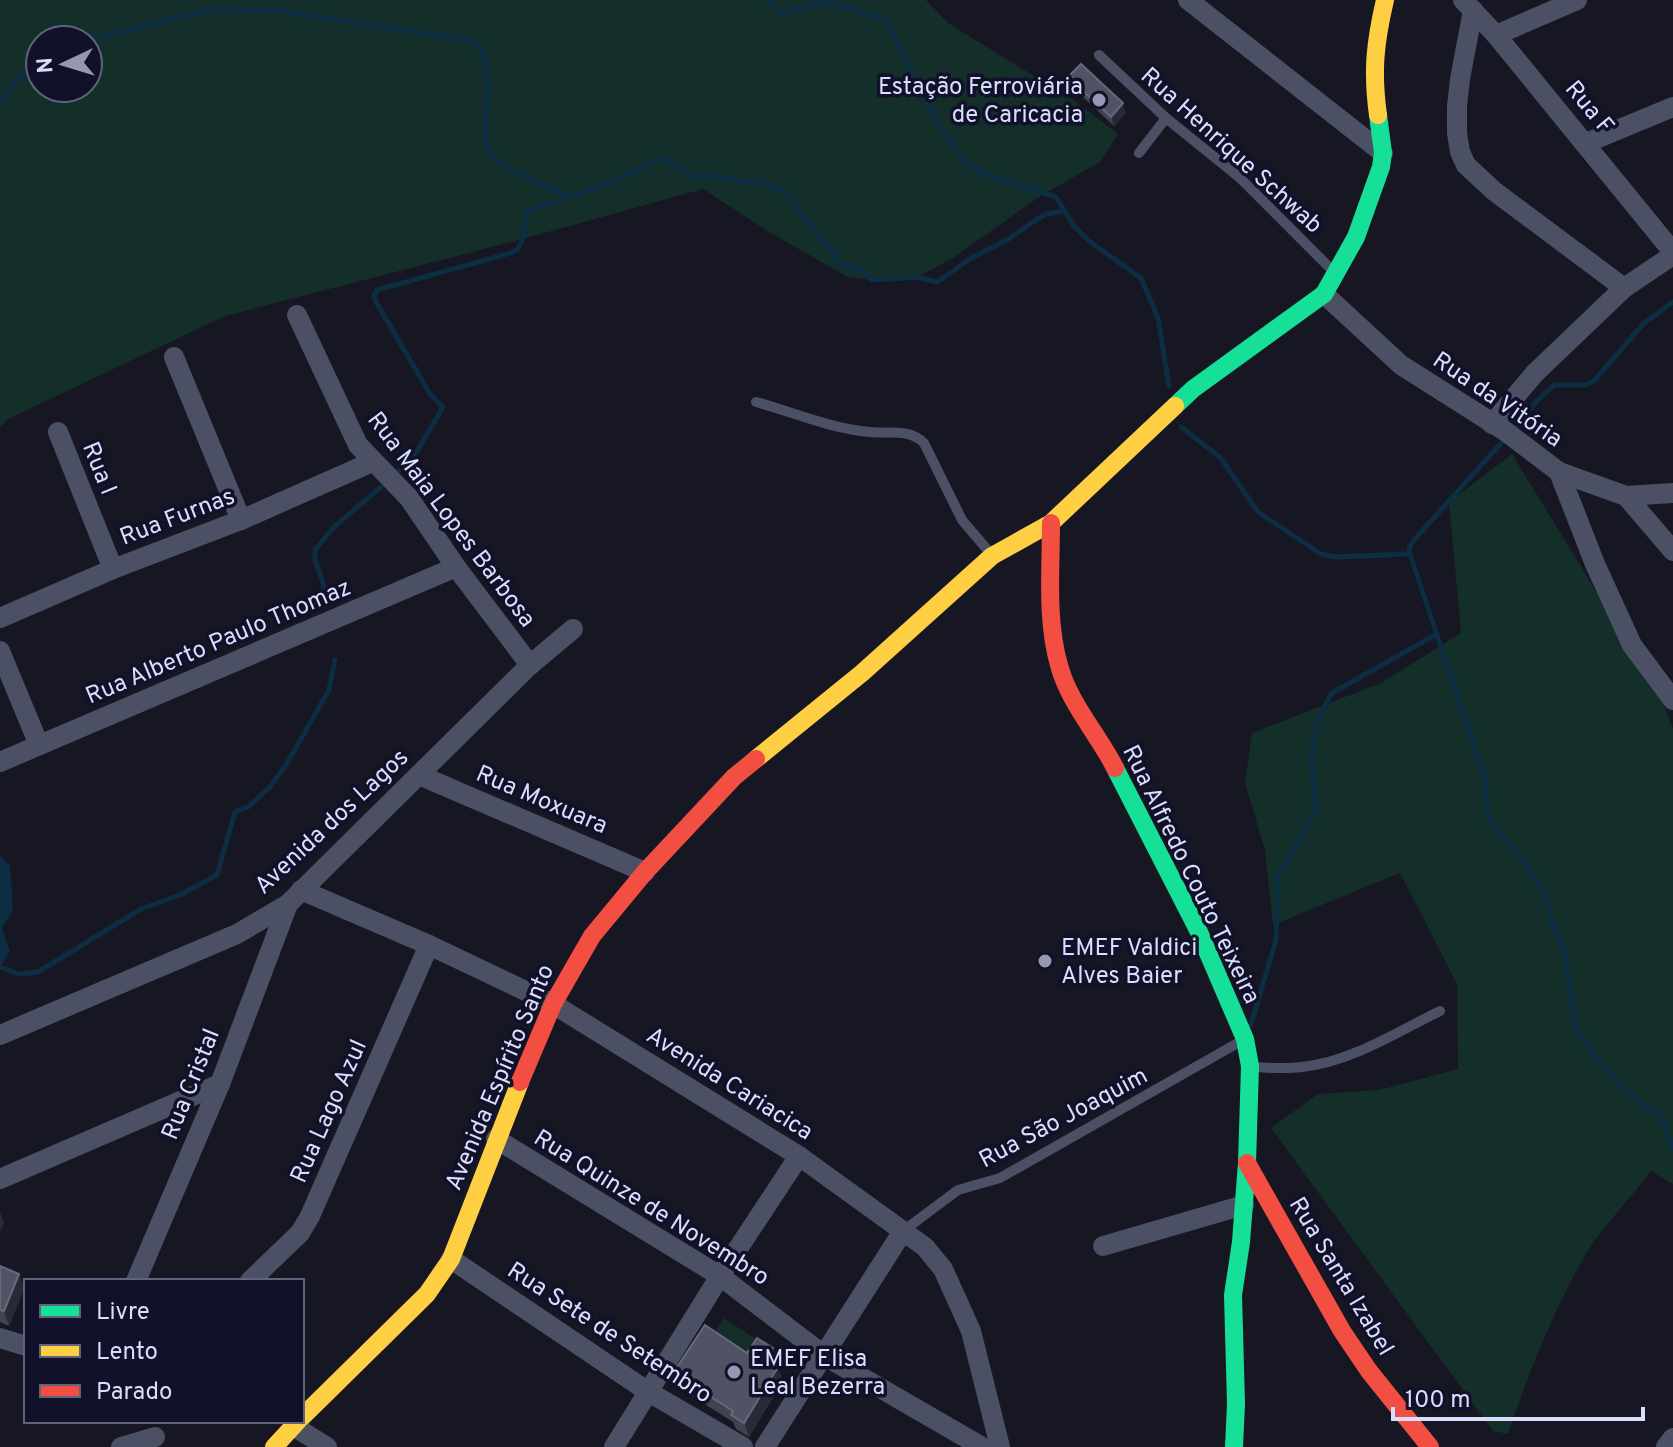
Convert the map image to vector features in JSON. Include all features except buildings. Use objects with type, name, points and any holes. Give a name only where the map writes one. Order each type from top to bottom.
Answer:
[{"type":"street","points":[[1188,0],[1383,153]]},
{"type":"street","points":[[1324,294],[1336,275],[1377,183],[1383,153],[1373,76],[1377,33],[1385,0]]},
{"type":"street","points":[[1496,35],[1577,0]]},
{"type":"street","points":[[1468,5],[1457,106],[1457,133],[1466,165],[1494,191],[1624,288]]},
{"type":"street","name":"Rua F","points":[[1468,5],[1586,143],[1673,253]]},
{"type":"street","points":[[1586,143],[1673,107]]},
{"type":"street","points":[[1492,424],[1535,373],[1624,288],[1673,253]]},
{"type":"street","name":"Rua da Vitória","points":[[1324,294],[1401,365],[1559,472],[1599,575],[1632,645],[1673,700]]},
{"type":"street","name":"Avenida Espírito Santo","points":[[304,1416],[427,1294],[451,1259],[496,1139],[553,1004],[592,936],[645,872],[734,777],[862,673],[992,556],[1051,523],[1193,389],[1324,294]]},
{"type":"street","name":"Rua Maia Lopes Barbosa","points":[[297,315],[350,431],[372,462],[409,498],[456,567],[530,665]]},
{"type":"street","points":[[174,357],[241,520]]},
{"type":"street","name":"Rua I","points":[[58,432],[113,569]]},
{"type":"street","name":"Rua Furnas","points":[[0,618],[113,569],[241,520],[372,462]]},
{"type":"street","points":[[1559,472],[1626,496],[1673,493]]},
{"type":"street","points":[[1626,496],[1673,551]]},
{"type":"street","name":"Rua Alfredo Couto Teixeira","points":[[1051,523],[1052,627],[1059,667],[1085,719],[1109,756],[1199,932],[1245,1039],[1250,1066],[1244,1205],[1233,1295],[1234,1447]]},
{"type":"street","name":"Rua Alberto Paulo Thomaz","points":[[0,762],[456,567]]},
{"type":"street","name":"Avenida dos Lagos","points":[[0,1035],[237,934],[294,897],[530,665],[573,629]]},
{"type":"street","points":[[0,651],[39,745]]},
{"type":"street","name":"Rua Moxuara","points":[[419,775],[645,872]]},
{"type":"street","name":"Avenida Cariacica","points":[[294,897],[429,945],[553,1004],[799,1156],[925,1247],[943,1269],[971,1331],[1000,1447]]},
{"type":"street","name":"Rua Cristal","points":[[137,1279],[220,1084],[294,897]]},
{"type":"street","name":"Rua Lago Azul","points":[[252,1279],[300,1233],[310,1216],[429,945]]},
{"type":"street","points":[[0,1179],[220,1084]]},
{"type":"street","name":"Rua Quinze de Novembro","points":[[496,1139],[720,1276],[825,1356],[982,1447]]},
{"type":"street","points":[[614,1447],[799,1156]]},
{"type":"street","name":"Rua Santa Izabel","points":[[1247,1163],[1342,1331],[1369,1371],[1430,1447]]},
{"type":"street","points":[[1103,1246],[1244,1205]]},
{"type":"street","points":[[765,1447],[903,1231]]},
{"type":"street","name":"Rua Sete de Setembro","points":[[451,1259],[647,1391],[743,1447]]},
{"type":"street","name":"Avenida Espírito Santo","points":[[274,1447],[297,1423]]},
{"type":"street","points":[[299,1423],[327,1447]]},
{"type":"street","points":[[121,1447],[153,1435]]},
{"type":"street","points":[[1666,1447],[1673,1438]]},
{"type":"lane","name":"Rua Henrique Schwab","points":[[1099,55],[1166,118],[1239,177],[1336,275]]},
{"type":"lane","points":[[1139,153],[1166,118]]},
{"type":"lane","points":[[756,402],[855,430],[905,433],[918,437],[924,443],[962,520],[992,556]]},
{"type":"lane","points":[[1250,1066],[1283,1069],[1325,1063],[1440,1011]]},
{"type":"lane","name":"Rua São Joaquim","points":[[903,1231],[958,1190],[1000,1178],[1245,1039]]},
{"type":"green space","points":[[0,0],[926,0],[948,23],[1076,102],[1118,134],[1100,162],[1039,197],[953,258],[914,279],[889,282],[848,277],[769,232],[703,189],[225,316],[8,419],[0,427]]},
{"type":"green space","points":[[1512,454],[1661,697],[1673,729],[1673,1184],[1651,1171],[1590,1247],[1551,1323],[1508,1434],[1493,1431],[1271,1128],[1318,1094],[1379,1090],[1458,1069],[1457,984],[1400,873],[1273,925],[1265,850],[1245,783],[1252,733],[1381,683],[1461,633],[1449,502]]},
{"type":"green space","points":[[724,1318],[766,1346],[753,1367],[710,1339]]},
{"type":"water","points":[[0,855],[10,866],[13,910],[2,928],[10,951],[0,967]]},
{"type":"waterway","points":[[766,0],[782,14],[815,4],[835,4],[887,20],[919,92],[963,161],[986,175],[1056,197],[1074,226],[1089,241],[1141,278],[1158,318],[1169,386]]},
{"type":"waterway","points":[[104,36],[214,9],[283,11],[471,41],[480,49],[485,61],[486,140],[489,153],[512,170],[568,197]]},
{"type":"waterway","points":[[0,103],[24,72]]},
{"type":"waterway","points":[[396,473],[416,453],[443,407],[430,394],[376,302],[374,295],[377,290],[511,253],[518,249],[526,231],[527,211],[603,186],[653,160],[666,161],[696,178],[720,176],[741,182],[761,182],[785,193],[840,264],[858,268],[872,280],[918,277],[937,282],[1046,214],[1065,211]]},
{"type":"waterway","points":[[1514,429],[1554,385],[1585,385],[1594,381],[1643,324],[1673,302]]},
{"type":"waterway","points":[[1181,427],[1220,457],[1258,512],[1321,554],[1335,557],[1410,554]]},
{"type":"waterway","points":[[1503,441],[1413,541],[1410,554],[1485,779],[1488,818],[1523,861],[1545,895],[1564,952],[1577,1030],[1625,1090],[1660,1114],[1673,1148]]},
{"type":"waterway","points":[[324,606],[324,586],[315,560],[315,550],[334,527],[381,487]]},
{"type":"waterway","points":[[1251,1024],[1276,940],[1278,877],[1316,810],[1311,756],[1319,716],[1332,693],[1437,634]]},
{"type":"waterway","points":[[0,967],[19,974],[38,972],[141,909],[180,895],[217,875],[235,812],[248,807],[269,788],[286,765],[329,690],[335,660]]},
{"type":"traffic: fast","points":[[1175,406],[1193,389],[1324,294],[1356,237],[1381,167],[1383,153],[1378,115]]},
{"type":"traffic: fast","points":[[1115,768],[1199,932],[1245,1039],[1250,1066],[1247,1163],[1233,1295],[1234,1447]]},
{"type":"traffic: slow","points":[[1378,115],[1376,57],[1385,0]]},
{"type":"traffic: slow","points":[[756,759],[862,673],[992,556],[1051,523],[1175,406]]},
{"type":"traffic: slow","points":[[304,1415],[427,1294],[451,1259],[520,1082]]},
{"type":"traffic: slow","points":[[274,1447],[296,1423]]},
{"type":"traffic: jam","points":[[1051,523],[1051,612],[1059,665],[1077,705],[1115,768]]},
{"type":"traffic: jam","points":[[520,1082],[553,1004],[592,936],[645,872],[734,777],[756,759]]},
{"type":"traffic: jam","points":[[1247,1163],[1342,1331],[1369,1371],[1430,1447]]},
{"type":"place","name":"Estação Ferroviária de Caricacia","points":[[1099,100]]},
{"type":"place","name":"EMEF Valdici Alves Baier","points":[[1045,961]]},
{"type":"place","name":"EMEF Elisa Leal Bezerra","points":[[734,1372]]}]
